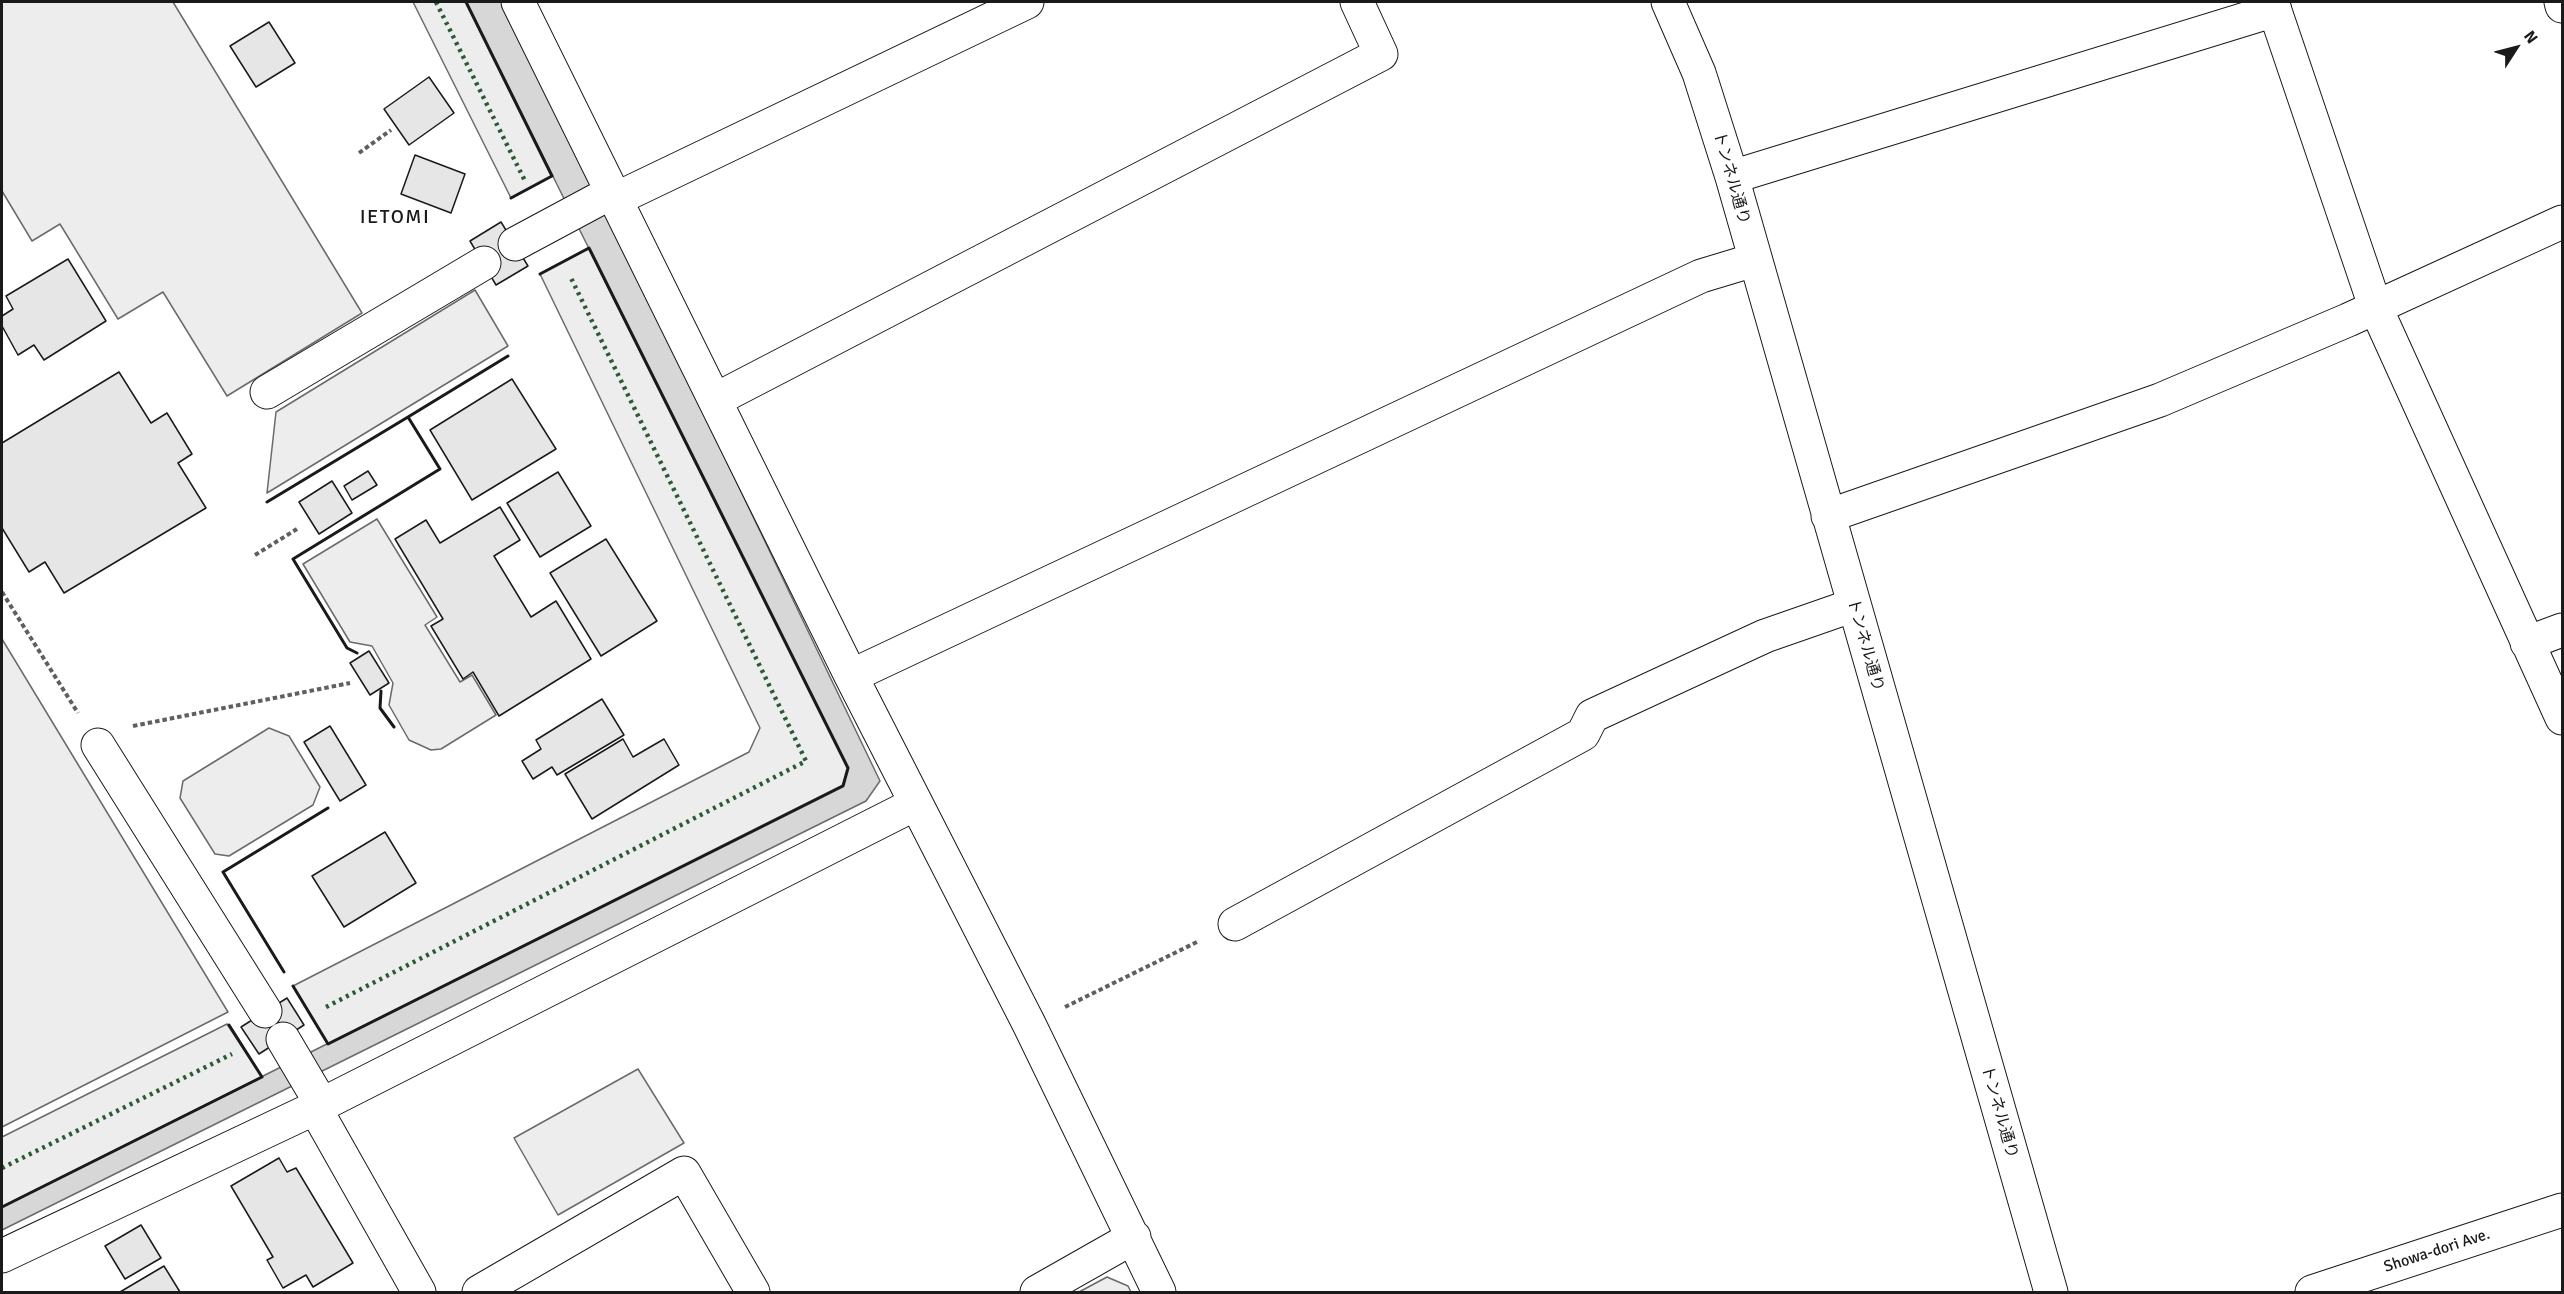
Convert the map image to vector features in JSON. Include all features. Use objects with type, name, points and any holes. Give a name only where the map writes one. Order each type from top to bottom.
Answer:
[{"type":"main road","points":[[518,2],[610,196],[715,400],[915,804],[1029,1024],[1134,1237],[1159,1293]]},
{"type":"main road","points":[[515,244],[610,196],[1027,2]]},
{"type":"main road","points":[[715,400],[1381,54],[1357,2]]},
{"type":"main road","name":"トンネル通り","points":[[1668,2],[1699,73],[1732,177],[2051,1293]]},
{"type":"main road","points":[[2561,2],[2562,6]]},
{"type":"main road","points":[[1732,177],[2273,6],[2375,306],[2562,718]]},
{"type":"main road","points":[[1828,516],[2160,400],[2348,320],[2562,222]]},
{"type":"main road","points":[[851,676],[1701,276],[1754,260]]},
{"type":"main road","points":[[267,392],[484,263]]},
{"type":"main road","points":[[1234,924],[1583,734],[1592,716],[1765,636],[1854,605]]},
{"type":"main road","points":[[2528,643],[2562,630]]},
{"type":"main road","points":[[98,745],[265,1011]]},
{"type":"main road","points":[[2,1256],[915,804]]},
{"type":"main road","points":[[285,1044],[419,1293]]},
{"type":"main road","points":[[479,1293],[684,1173],[753,1293]]},
{"type":"main road","name":"Showa-dori Ave.","points":[[2312,1293],[2562,1210]]},
{"type":"main road","points":[[1037,1293],[1134,1237]]},
{"type":"path","points":[[359,153],[391,130]]},
{"type":"path","points":[[255,555],[297,529]]},
{"type":"path","points":[[2,592],[98,745]]},
{"type":"path","points":[[129,726],[351,683]]},
{"type":"path","points":[[1029,1024],[1234,924]]},
{"type":"shaded area","points":[[2,2],[173,2],[362,313],[227,396],[163,292],[118,319],[60,224],[32,241],[2,191]]},
{"type":"shaded area","points":[[413,2],[466,2],[552,176],[511,198]]},
{"type":"shaded area","points":[[466,2],[502,2],[565,125],[880,781],[866,801],[2,1230],[2,1207],[843,785],[848,768]]},
{"type":"shaded area","points":[[589,248],[848,768],[843,786],[328,1044],[293,986],[749,752],[760,728],[540,274]]},
{"type":"shaded area","points":[[475,290],[508,346],[267,493],[276,412]]},
{"type":"shaded area","points":[[377,519],[437,617],[425,625],[460,682],[472,675],[496,715],[441,749],[431,750],[409,740],[389,705],[393,683],[372,646],[350,642],[303,564]]},
{"type":"shaded area","points":[[2,639],[228,1012],[2,1127]]},
{"type":"shaded area","points":[[269,728],[289,736],[320,787],[313,805],[229,856],[215,854],[180,798],[183,781]]},
{"type":"shaded area","points":[[227,1024],[262,1077],[2,1207],[2,1137]]},
{"type":"shaded area","points":[[638,1069],[684,1143],[558,1215],[514,1138]]},
{"type":"shaded area","points":[[1107,1277],[1128,1286],[1131,1292],[1079,1292]]},
{"type":"building","points":[[269,22],[295,63],[256,87],[230,46]]},
{"type":"building","points":[[429,77],[454,113],[409,145],[384,109]]},
{"type":"building","points":[[415,155],[465,174],[451,213],[401,194]]},
{"type":"building","points":[[501,222],[528,266],[496,285],[470,241]]},
{"type":"building","points":[[68,259],[106,321],[44,360],[34,345],[18,355],[2,326],[2,316],[13,309],[6,296]]},
{"type":"building","points":[[119,372],[151,423],[167,413],[192,454],[178,463],[206,508],[64,593],[45,562],[29,572],[2,528],[2,443]]},
{"type":"building","points":[[512,379],[556,449],[472,500],[430,430]]},
{"type":"building","points":[[368,471],[377,485],[352,500],[344,486]]},
{"type":"building","points":[[558,472],[591,526],[540,557],[507,503]]},
{"type":"building","points":[[332,481],[352,513],[319,534],[299,502]]},
{"type":"building","points":[[500,507],[520,540],[494,556],[531,617],[556,601],[591,659],[499,716],[473,672],[463,679],[431,626],[443,619],[395,539],[426,520],[440,543]]},
{"type":"building","points":[[606,539],[657,621],[601,656],[550,573]]},
{"type":"building","points":[[369,651],[389,683],[370,695],[350,663]]},
{"type":"building","points":[[602,699],[624,735],[557,775],[552,767],[533,779],[522,761],[541,749],[536,740]]},
{"type":"building","points":[[330,726],[366,785],[340,801],[304,742]]},
{"type":"building","points":[[623,739],[633,757],[664,739],[679,765],[592,819],[565,774]]},
{"type":"building","points":[[385,832],[416,883],[344,927],[312,876]]},
{"type":"building","points":[[287,998],[304,1025],[259,1054],[241,1027]]},
{"type":"building","points":[[279,1158],[287,1172],[296,1168],[353,1263],[313,1287],[306,1275],[283,1288],[267,1260],[273,1257],[231,1186]]},
{"type":"building","points":[[141,1225],[161,1258],[125,1279],[105,1246]]},
{"type":"building","points":[[164,1266],[180,1292],[120,1292]]},
{"type":"hedge","points":[[436,2],[525,181]]},
{"type":"hedge","points":[[326,1007],[806,761],[571,278]]},
{"type":"hedge","points":[[2,1168],[232,1054]]},
{"type":"wall","points":[[466,2],[552,176],[511,198]]},
{"type":"wall","points":[[293,986],[328,1044],[843,786],[848,768],[589,248],[540,274]]},
{"type":"wall","points":[[357,653],[347,648],[293,559],[440,469],[408,417],[508,356]]},
{"type":"wall","points":[[267,502],[408,417]]},
{"type":"wall","points":[[381,691],[380,708],[394,727]]},
{"type":"wall","points":[[284,972],[223,872],[328,808]]},
{"type":"wall","points":[[2,1207],[262,1077],[229,1025]]},
{"type":"district","name":"IETOMI","points":[[395,218]]}]
